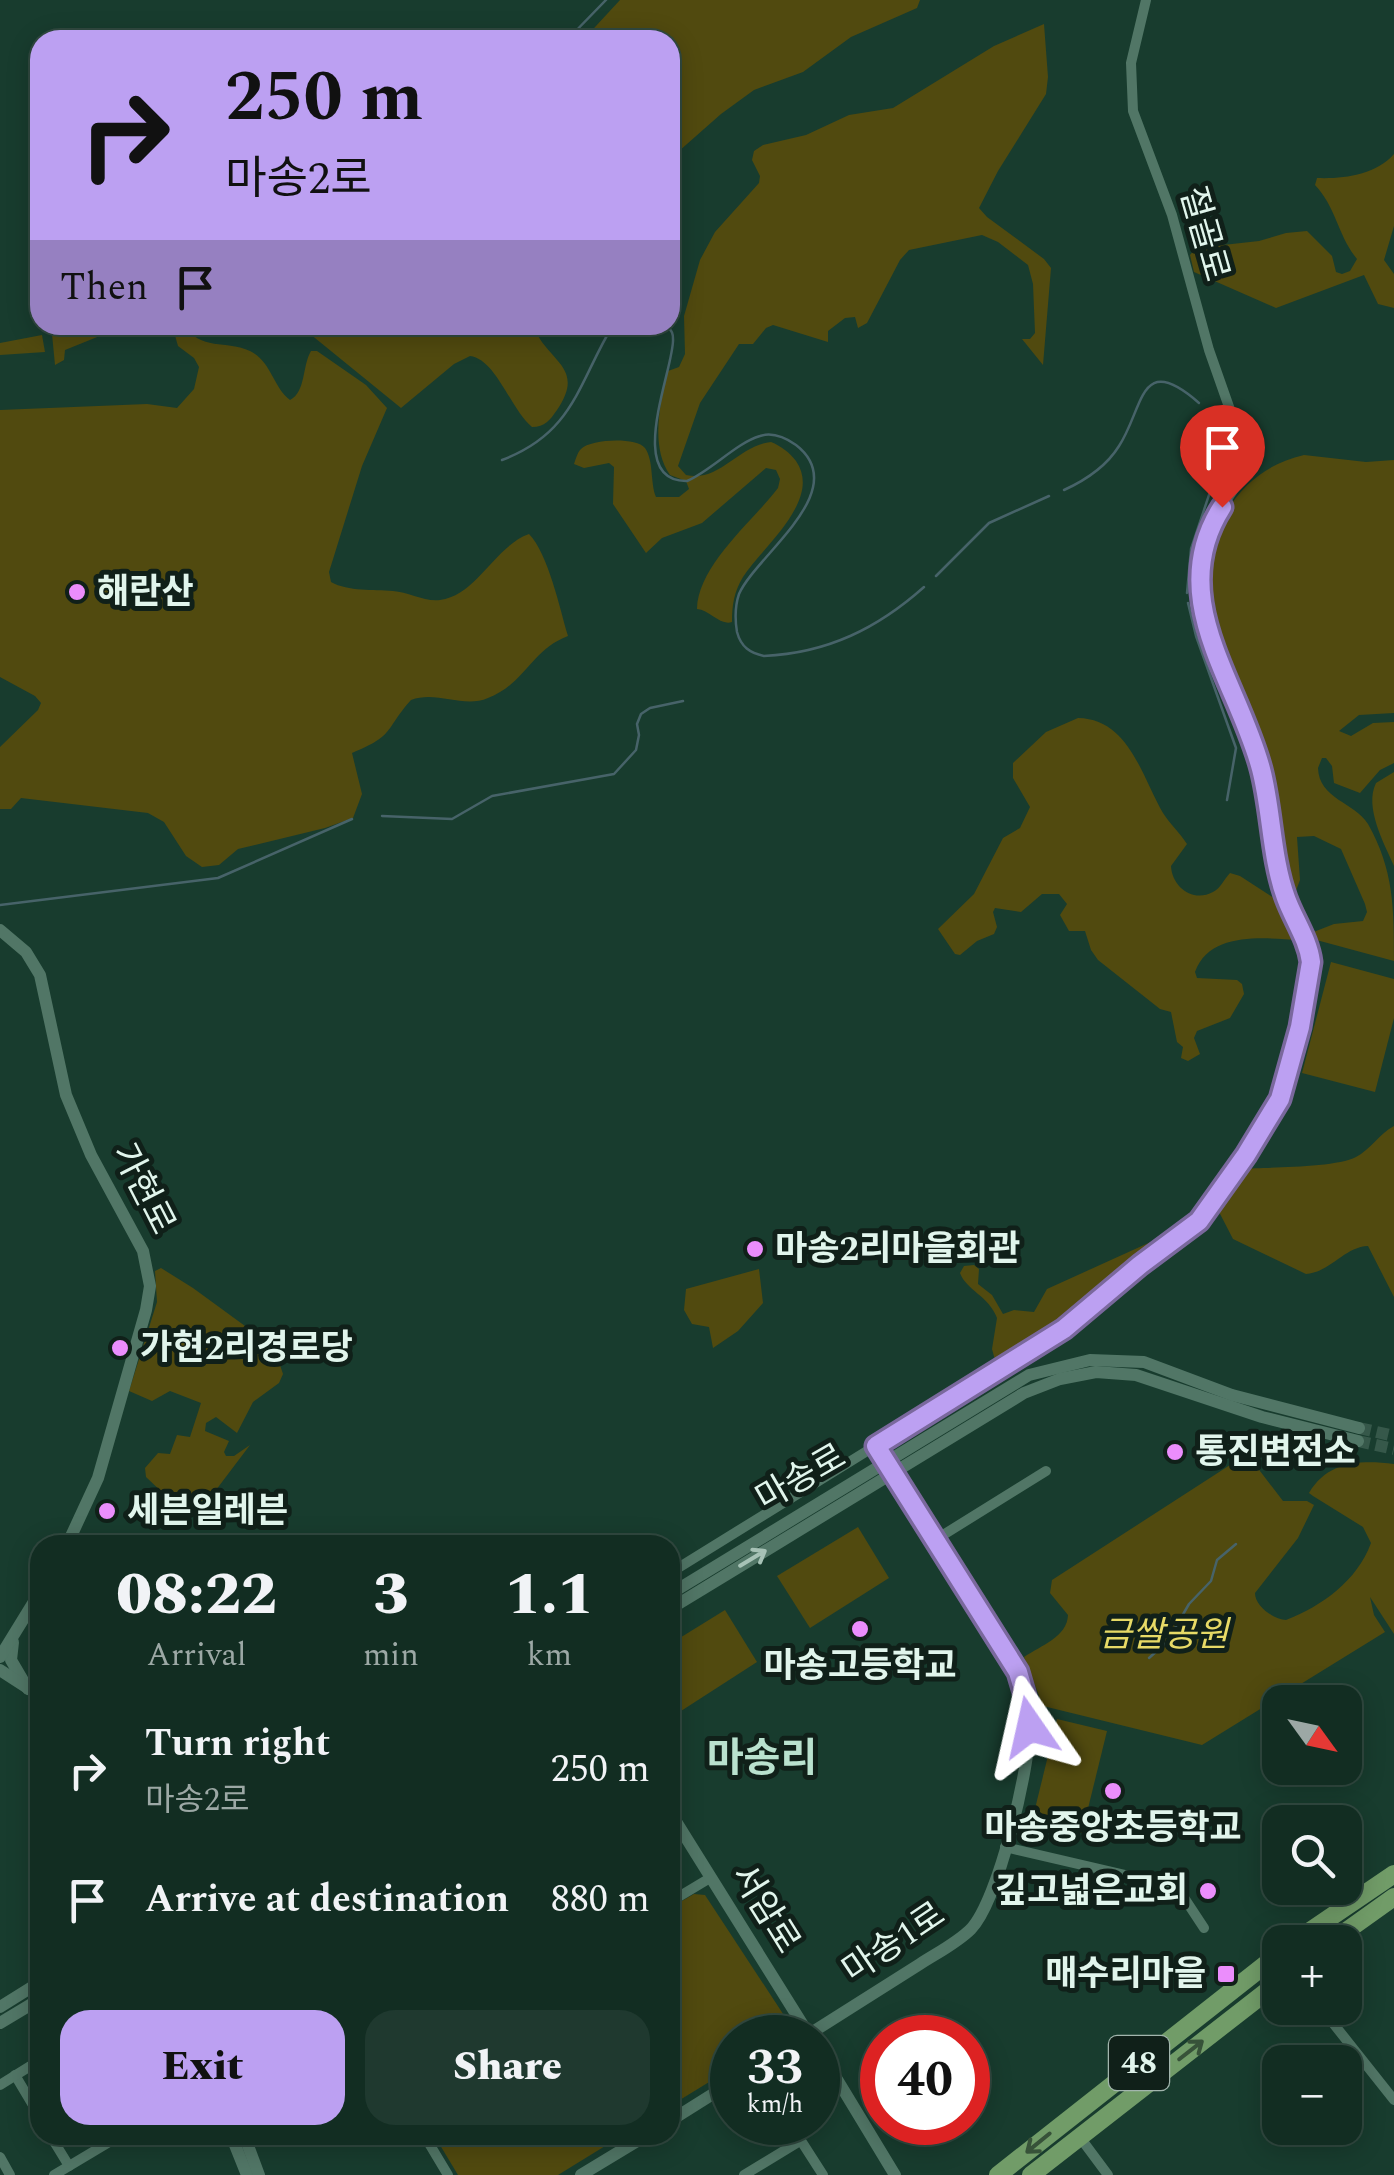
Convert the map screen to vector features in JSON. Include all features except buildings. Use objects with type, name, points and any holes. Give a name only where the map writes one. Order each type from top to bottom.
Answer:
[{"type":"main road","points":[[1319,1925],[1394,1874]]},
{"type":"main road","points":[[1355,1925],[1394,1897]]},
{"type":"main road","name":"48","points":[[998,2175],[1262,1968]]},
{"type":"main road","name":"48","points":[[1032,2175],[1262,1994]]},
{"type":"street","name":"절골로","points":[[876,1446],[1064,1329],[1140,1265],[1186,1233],[1246,1155],[1286,1085],[1307,990],[1310,954],[1282,886],[1260,765],[1213,645],[1200,597],[1203,544],[1238,483],[1238,427],[1209,350],[1166,197],[1132,112],[1131,63],[1146,0]]},
{"type":"street","name":"가현로","points":[[0,930],[26,952],[40,975],[66,1095],[91,1155],[143,1250],[150,1286],[98,1478],[72,1535]]},
{"type":"street","name":"마송로","points":[[680,1588],[1024,1393],[1060,1379],[1096,1372],[1136,1375],[1262,1417],[1358,1434]]},
{"type":"street","name":"마송1로","points":[[840,2015],[971,1928],[994,1890],[1030,1727],[1018,1672],[876,1446]]},
{"type":"street","points":[[680,1566],[876,1446]]},
{"type":"street","name":"마송로","points":[[680,1603],[889,1468]]},
{"type":"street","points":[[934,1540],[1046,1471]]},
{"type":"street","points":[[0,1657],[30,1609]]},
{"type":"street","points":[[0,1644],[14,1636]]},
{"type":"street","points":[[14,1636],[11,1660],[30,1686]]},
{"type":"street","points":[[0,1670],[30,1689]]},
{"type":"street","name":"서암로","points":[[680,1828],[795,2015]]},
{"type":"street","points":[[1005,1847],[1178,1887],[1204,1928]]},
{"type":"street","points":[[680,1896],[710,1878]]},
{"type":"street","points":[[0,2006],[30,1988]]},
{"type":"street","points":[[0,2023],[30,2005]]},
{"type":"street","points":[[1334,2025],[1394,2100]]},
{"type":"street","points":[[0,2085],[30,2066]]},
{"type":"street","points":[[15,2076],[30,2101]]},
{"type":"street","points":[[840,2084],[895,2175]]},
{"type":"street","points":[[680,2115],[710,2096]]},
{"type":"street","points":[[1067,2120],[1108,2175]]},
{"type":"street","points":[[56,2145],[68,2166]]},
{"type":"street","points":[[54,2175],[102,2145]]},
{"type":"street","points":[[235,2145],[248,2175]]},
{"type":"street","points":[[248,2145],[258,2175]]},
{"type":"street","points":[[430,2145],[448,2175]]},
{"type":"street","points":[[581,2175],[631,2145]]},
{"type":"street","points":[[744,2175],[793,2145]]},
{"type":"street","points":[[803,2145],[822,2175]]},
{"type":"street","points":[[0,2156],[10,2175]]},
{"type":"green space","points":[[620,0],[920,0],[917,8],[851,37],[803,72],[754,90],[680,150],[680,30],[592,30]]},
{"type":"green space","points":[[1044,24],[1046,94],[979,208],[1051,268],[1043,365],[1022,339],[1030,339],[1035,333],[1033,284],[1028,265],[982,235],[909,250],[867,323],[858,328],[855,317],[845,318],[828,331],[828,342],[773,325],[753,344],[739,344],[700,403],[678,466],[686,475],[709,474],[771,442],[796,461],[802,491],[787,522],[740,583],[732,622],[723,622],[697,609],[716,560],[778,488],[776,470],[766,468],[702,523],[662,538],[646,553],[613,504],[614,467],[609,463],[584,468],[574,464],[586,446],[603,441],[633,442],[648,453],[656,497],[679,497],[689,489],[686,481],[670,475],[660,451],[662,396],[668,371],[679,367],[685,354],[684,316],[700,260],[715,232],[759,183],[752,160],[754,151],[763,145],[806,135],[849,115],[893,108],[994,46]]},
{"type":"green space","points":[[1394,154],[1394,226],[1384,260],[1394,274],[1394,308],[1378,304],[1364,275],[1276,308],[1194,272],[1190,255],[1196,248],[1307,231],[1332,256],[1336,272],[1350,271],[1357,259],[1315,185],[1317,178],[1358,174],[1378,167]]},
{"type":"green space","points":[[42,335],[45,352],[0,355],[0,343]]},
{"type":"green space","points":[[52,335],[102,335],[65,350],[64,360],[55,365]]},
{"type":"green space","points":[[175,335],[194,335],[206,342],[250,351],[267,367],[290,400],[299,391],[311,351],[317,351],[366,385],[387,408],[362,466],[329,572],[331,582],[353,589],[393,591],[440,600],[465,589],[506,549],[529,534],[548,568],[568,636],[545,649],[511,684],[488,698],[469,702],[430,697],[411,700],[383,736],[352,753],[362,794],[353,818],[238,849],[219,865],[202,867],[186,856],[164,822],[148,813],[21,798],[11,809],[0,809],[0,747],[41,703],[0,677],[0,410],[147,404],[177,408],[194,389],[199,367],[178,346]]},
{"type":"green space","points":[[311,335],[538,335],[561,365],[568,383],[549,420],[532,427],[496,375],[470,356],[454,364],[401,408]]},
{"type":"green space","points":[[1304,455],[1366,462],[1394,460],[1394,713],[1359,715],[1339,731],[1351,736],[1373,723],[1394,722],[1394,763],[1380,770],[1360,793],[1334,783],[1332,766],[1326,758],[1322,758],[1318,768],[1324,787],[1362,817],[1377,841],[1391,890],[1394,961],[1309,938],[1311,933],[1334,924],[1363,921],[1365,904],[1341,849],[1314,836],[1297,837],[1300,880],[1294,896],[1287,890],[1261,758],[1213,626],[1207,598],[1206,569],[1212,540],[1227,510],[1260,475]]},
{"type":"green space","points":[[1078,718],[1110,728],[1132,752],[1163,813],[1187,844],[1171,866],[1179,886],[1191,894],[1205,895],[1218,888],[1230,873],[1240,876],[1280,902],[1299,940],[1240,940],[1213,949],[1202,959],[1195,972],[1197,978],[1237,980],[1244,994],[1230,1018],[1197,1031],[1194,1038],[1200,1054],[1188,1061],[1181,1058],[1183,1047],[1177,1042],[1171,1012],[1160,1009],[1098,960],[1085,931],[1069,931],[1060,915],[1067,904],[1059,894],[1042,894],[1021,912],[995,908],[994,934],[960,955],[955,954],[938,929],[974,894],[1003,838],[1020,828],[1030,807],[1013,778],[1013,763],[1046,732]]},
{"type":"green space","points":[[1394,772],[1394,866],[1372,803],[1376,783]]},
{"type":"green space","points":[[1331,962],[1394,979],[1394,1018],[1375,1092],[1302,1073]]},
{"type":"green space","points":[[1394,1126],[1394,1297],[1368,1246],[1306,1274],[1233,1239],[1217,1208],[1242,1169],[1346,1161],[1361,1154]]},
{"type":"green space","points":[[1168,1238],[1033,1345],[995,1360],[992,1349],[997,1318],[989,1304],[963,1279],[960,1273],[964,1266],[979,1269],[978,1284],[992,1295],[1003,1314],[1014,1310],[1034,1312],[1047,1289],[1155,1240]]},
{"type":"green space","points":[[161,1268],[274,1347],[283,1374],[279,1383],[253,1402],[237,1433],[216,1417],[206,1423],[205,1431],[229,1441],[226,1456],[234,1456],[250,1445],[216,1490],[185,1514],[146,1477],[145,1468],[158,1453],[170,1454],[177,1435],[190,1437],[201,1403],[170,1391],[152,1401],[129,1391],[157,1302],[155,1271]]},
{"type":"green space","points":[[759,1269],[763,1303],[738,1331],[713,1348],[709,1327],[692,1324],[684,1310],[686,1289]]},
{"type":"green space","name":"금쌀공원","points":[[1247,1454],[1283,1501],[1307,1501],[1314,1505],[1298,1538],[1255,1593],[1266,1611],[1286,1620],[1337,1590],[1357,1569],[1371,1543],[1363,1527],[1309,1493],[1326,1474],[1346,1465],[1394,1464],[1394,1634],[1370,1597],[1374,1615],[1385,1632],[1299,1685],[1262,1685],[1262,1708],[1202,1745],[1043,1706],[1024,1657],[1052,1640],[1067,1623],[1068,1615],[1050,1593],[1052,1580]]},
{"type":"green space","points":[[858,1527],[889,1578],[810,1628],[777,1576]]},
{"type":"green space","points":[[725,1610],[757,1662],[681,1711],[680,1638]]},
{"type":"green space","points":[[1057,1719],[1107,1731],[1082,1833],[1032,1821]]},
{"type":"green space","points":[[694,1894],[705,1895],[784,2015],[710,2015],[710,2081],[680,2100],[680,1902]]},
{"type":"green space","points":[[440,2145],[607,2145],[558,2175],[458,2175]]},
{"type":"waterway","points":[[577,30],[606,0]]},
{"type":"waterway","points":[[502,460],[526,449],[560,421],[607,335]]},
{"type":"waterway","points":[[672,335],[655,444],[658,463],[668,476],[687,481],[742,444],[765,435],[792,442],[811,463],[814,482],[808,502],[739,594],[736,623],[744,645],[764,656],[831,644],[889,615],[924,587]]},
{"type":"waterway","points":[[1064,490],[1095,472],[1114,454],[1139,402],[1154,383],[1165,382],[1179,388],[1199,403]]},
{"type":"waterway","points":[[1187,593],[1191,549],[1225,447],[1224,431],[1210,412]]},
{"type":"waterway","points":[[936,576],[989,523],[1049,496]]},
{"type":"waterway","points":[[1188,603],[1236,748],[1227,800]]},
{"type":"waterway","points":[[382,816],[452,819],[492,796],[614,774],[636,750],[641,714],[650,708],[683,701]]},
{"type":"waterway","points":[[0,905],[218,878],[352,819]]},
{"type":"waterway","points":[[1149,1658],[1167,1642],[1189,1604],[1211,1581],[1217,1560],[1236,1544]]},
{"type":"tunnel","points":[[1359,1428],[1394,1436]]},
{"type":"tunnel","points":[[1358,1441],[1394,1449]]},
{"type":"place","name":"해란산","points":[[77,592]]},
{"type":"place","name":"마송2리마을회관","points":[[755,1249]]},
{"type":"place","name":"가현2리경로당","points":[[120,1348]]},
{"type":"place","name":"통진변전소","points":[[1175,1452]]},
{"type":"place","name":"세븐일레븐","points":[[107,1511]]},
{"type":"place","name":"마송고등학교","points":[[860,1629]]},
{"type":"place","name":"마송중앙초등학교","points":[[1113,1791]]},
{"type":"place","name":"깊고넓은교회","points":[[1208,1891]]},
{"type":"place","name":"매수리마을","points":[[1226,1974]]},
{"type":"district","name":"마송리","points":[[762,1759]]},
{"type":"route","points":[[1030,1727],[1024,1685],[1018,1672],[876,1446],[1064,1329],[1140,1265],[1186,1233],[1246,1155],[1286,1085],[1311,962],[1282,886],[1260,765],[1219,662],[1200,597],[1203,544],[1222,507]]}]
